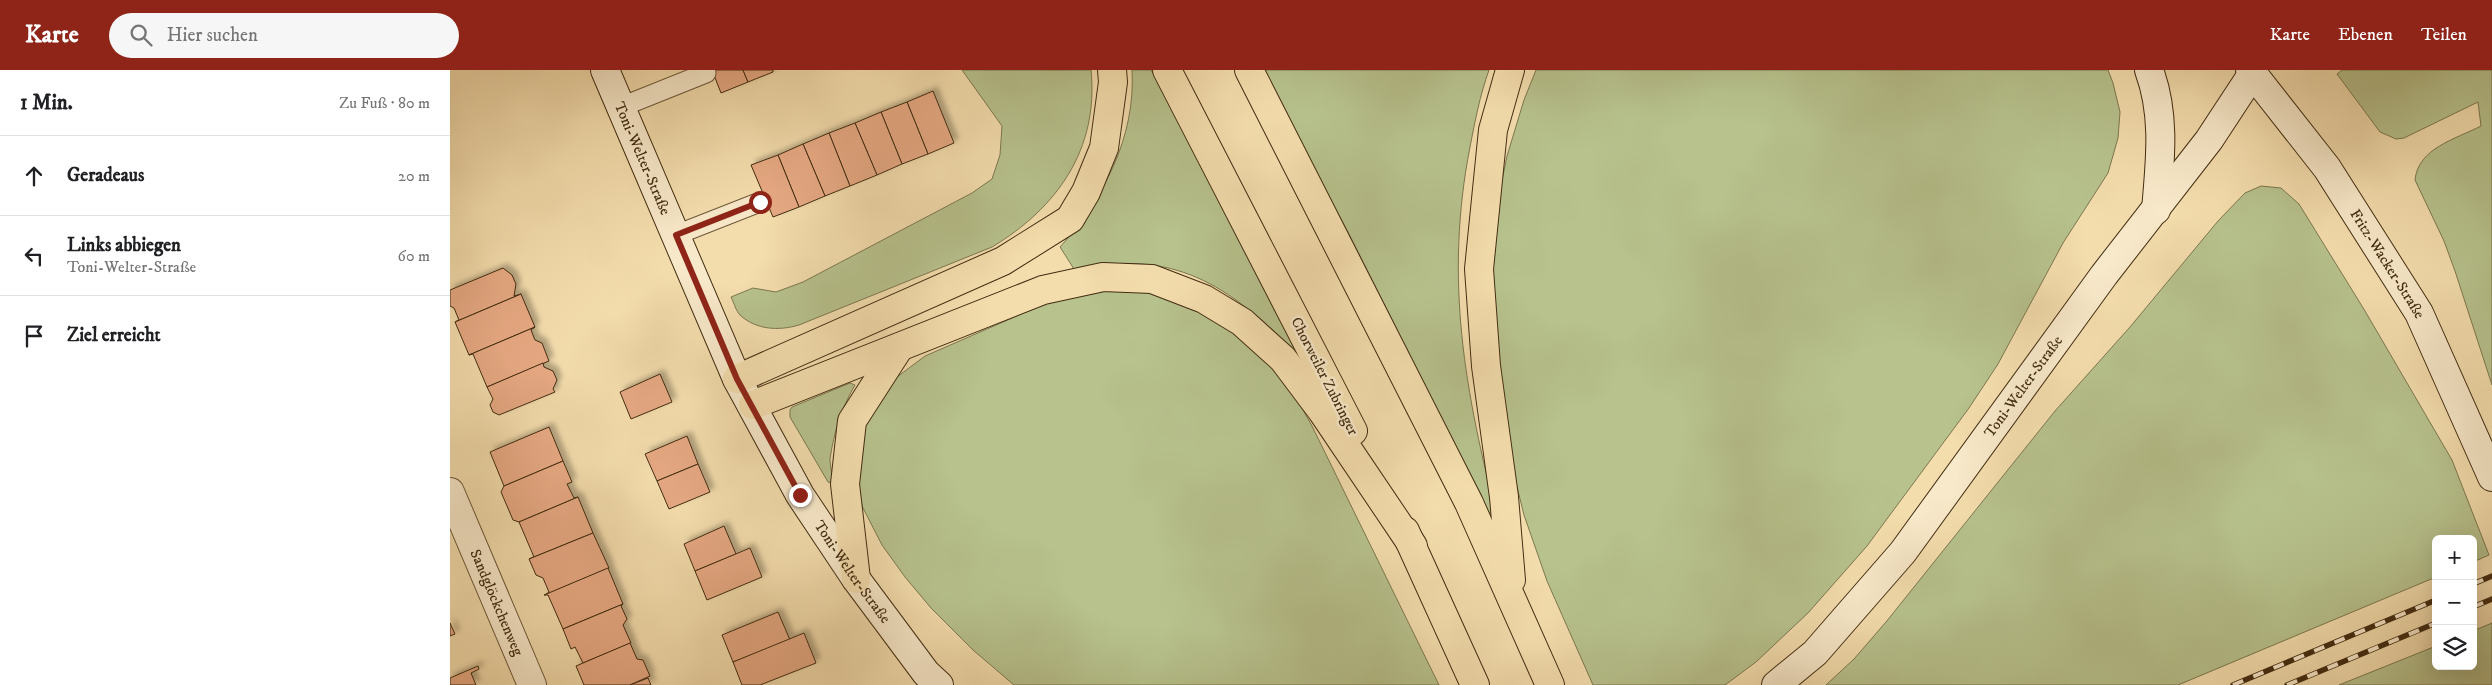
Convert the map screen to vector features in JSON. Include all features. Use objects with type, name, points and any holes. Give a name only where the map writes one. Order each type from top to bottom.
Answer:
[{"type":"highway","points":[[737,379],[1003,261],[1070,219],[1086,192],[1104,148],[1113,82],[1112,70]]},
{"type":"highway","name":"Chorweiler Zubringer","points":[[1167,70],[1413,546],[1475,685]]},
{"type":"highway","points":[[1248,70],[1469,504],[1550,685]]},
{"type":"highway","points":[[1510,70],[1493,130],[1478,269],[1486,366],[1504,497],[1514,604]]},
{"type":"highway","points":[[753,405],[1043,290],[1103,277],[1152,280],[1204,299],[1242,322],[1283,359],[1322,411],[1413,546]]},
{"type":"highway","points":[[856,579],[845,484],[852,421],[899,348]]},
{"type":"street","name":"Toni-Welter-Straße","points":[[605,70],[737,379],[753,405],[800,495],[856,579],[926,673],[939,685]]},
{"type":"street","points":[[2149,70],[2156,89],[2162,137],[2156,210]]},
{"type":"street","name":"Toni-Welter-Straße","points":[[1776,685],[1815,653],[1903,552],[2104,275],[2209,140],[2253,71]]},
{"type":"street","name":"Fritz-Wacker-Straße","points":[[2253,71],[2327,168],[2419,313],[2492,477]]},
{"type":"street","name":"Sandglöckchenweg","points":[[450,492],[532,685]]},
{"type":"lane","points":[[621,106],[706,73]]},
{"type":"lane","points":[[676,235],[760,202]]},
{"type":"green space","points":[[962,70],[1091,70],[1092,99],[1088,126],[1069,174],[1054,195],[1036,214],[992,247],[799,325],[784,328],[768,328],[753,324],[740,315],[731,297],[753,288],[776,292],[803,282],[972,193],[992,179],[1000,155],[1002,126]]},
{"type":"green space","points":[[1132,70],[1151,70],[1299,350],[1295,352],[1246,308],[1222,291],[1197,278],[1170,269],[1142,264],[1110,264],[1074,269],[1060,247],[1090,209],[1114,166],[1128,119],[1132,95]]},
{"type":"green space","points":[[1262,70],[1489,70],[1476,118],[1462,196],[1459,290],[1462,336],[1468,381],[1476,427],[1498,521],[1494,523],[1350,236]]},
{"type":"green space","points":[[1536,70],[2108,70],[2113,83],[2120,112],[2118,138],[2108,173],[2063,243],[1998,364],[1969,408],[1867,546],[1808,613],[1756,662],[1725,685],[1593,685],[1547,581],[1524,515],[1504,434],[1491,263],[1499,195],[1507,156],[1524,100]]},
{"type":"green space","points":[[2342,70],[2492,70],[2492,385],[2444,241],[2415,180],[2423,160],[2431,152],[2450,140],[2481,126],[2478,102],[2404,138],[2396,139],[2380,132],[2337,74]]},
{"type":"green space","points":[[2261,186],[2281,188],[2299,204],[2365,311],[2452,460],[2489,555],[2477,560],[2477,535],[2432,535],[2432,579],[2178,685],[1826,685],[1854,659],[1886,622],[2055,411],[2130,327],[2218,221],[2245,193]]},
{"type":"green space","points":[[1112,290],[1162,294],[1203,310],[1253,347],[1280,376],[1294,394],[1312,426],[1439,685],[1014,685],[973,650],[931,608],[905,577],[882,545],[862,506],[858,482],[861,438],[868,417],[893,380],[925,356],[1056,299]]},
{"type":"green space","points":[[850,383],[855,385],[842,412],[830,459],[831,483],[828,482],[790,417],[790,410],[792,407]]},
{"type":"green space","points":[[2492,623],[2492,685],[2339,685],[2432,648],[2432,670],[2477,670],[2477,629]]},
{"type":"building","points":[[712,70],[743,70],[748,82],[721,93]]},
{"type":"building","points":[[743,70],[773,70],[773,72],[748,82]]},
{"type":"building","points":[[933,91],[954,143],[928,154],[907,102]]},
{"type":"building","points":[[907,102],[928,154],[902,164],[881,112]]},
{"type":"building","points":[[881,112],[902,164],[877,175],[855,123]]},
{"type":"building","points":[[855,123],[877,175],[850,186],[829,133]]},
{"type":"building","points":[[829,133],[850,186],[825,196],[803,144]]},
{"type":"building","points":[[803,144],[825,196],[799,207],[778,155]]},
{"type":"building","points":[[778,155],[799,207],[773,217],[751,165]]},
{"type":"building","points":[[503,268],[512,275],[516,284],[514,296],[521,294],[455,322],[459,320],[454,308],[450,306],[450,290]]},
{"type":"building","points":[[521,294],[535,327],[469,355],[455,322]]},
{"type":"building","points":[[535,327],[531,330],[535,340],[542,343],[549,361],[487,387],[473,354],[469,355]]},
{"type":"building","points":[[543,363],[544,367],[553,371],[557,380],[553,389],[555,392],[499,415],[493,412],[490,405],[493,399],[487,387]]},
{"type":"building","points":[[660,374],[672,402],[631,419],[620,392]]},
{"type":"building","points":[[549,427],[563,461],[504,486],[490,452]]},
{"type":"building","points":[[687,436],[698,464],[657,481],[645,454]]},
{"type":"building","points":[[563,461],[572,482],[567,484],[574,498],[578,497],[519,522],[513,520],[501,492],[504,486]]},
{"type":"building","points":[[698,464],[710,492],[669,509],[657,481]]},
{"type":"building","points":[[578,497],[593,533],[534,557],[519,522]]},
{"type":"building","points":[[724,526],[736,554],[695,571],[684,544]]},
{"type":"building","points":[[593,533],[609,568],[545,595],[549,592],[543,578],[536,575],[529,559]]},
{"type":"building","points":[[750,548],[762,577],[707,600],[695,571]]},
{"type":"building","points":[[608,568],[623,604],[563,629],[548,595],[544,595]]},
{"type":"building","points":[[623,604],[621,606],[627,619],[623,625],[631,643],[583,663],[575,647],[571,649],[563,629]]},
{"type":"building","points":[[778,612],[790,640],[733,662],[722,635]]},
{"type":"building","points":[[450,623],[455,634],[450,636]]},
{"type":"building","points":[[804,633],[816,663],[760,685],[742,685],[733,662]]},
{"type":"building","points":[[630,643],[637,659],[643,660],[650,676],[630,685],[584,685],[576,666]]},
{"type":"building","points":[[478,666],[479,669],[471,673],[476,685],[450,685],[450,678]]},
{"type":"building","points":[[648,678],[651,685],[630,685]]},
{"type":"railway","points":[[2477,582],[2492,576]]},
{"type":"railway","points":[[2477,605],[2492,599]]},
{"type":"railway","points":[[2233,685],[2432,602]]},
{"type":"railway","points":[[2287,685],[2432,625]]},
{"type":"route","points":[[760,202],[676,235],[737,379],[753,405],[800,495]]}]
